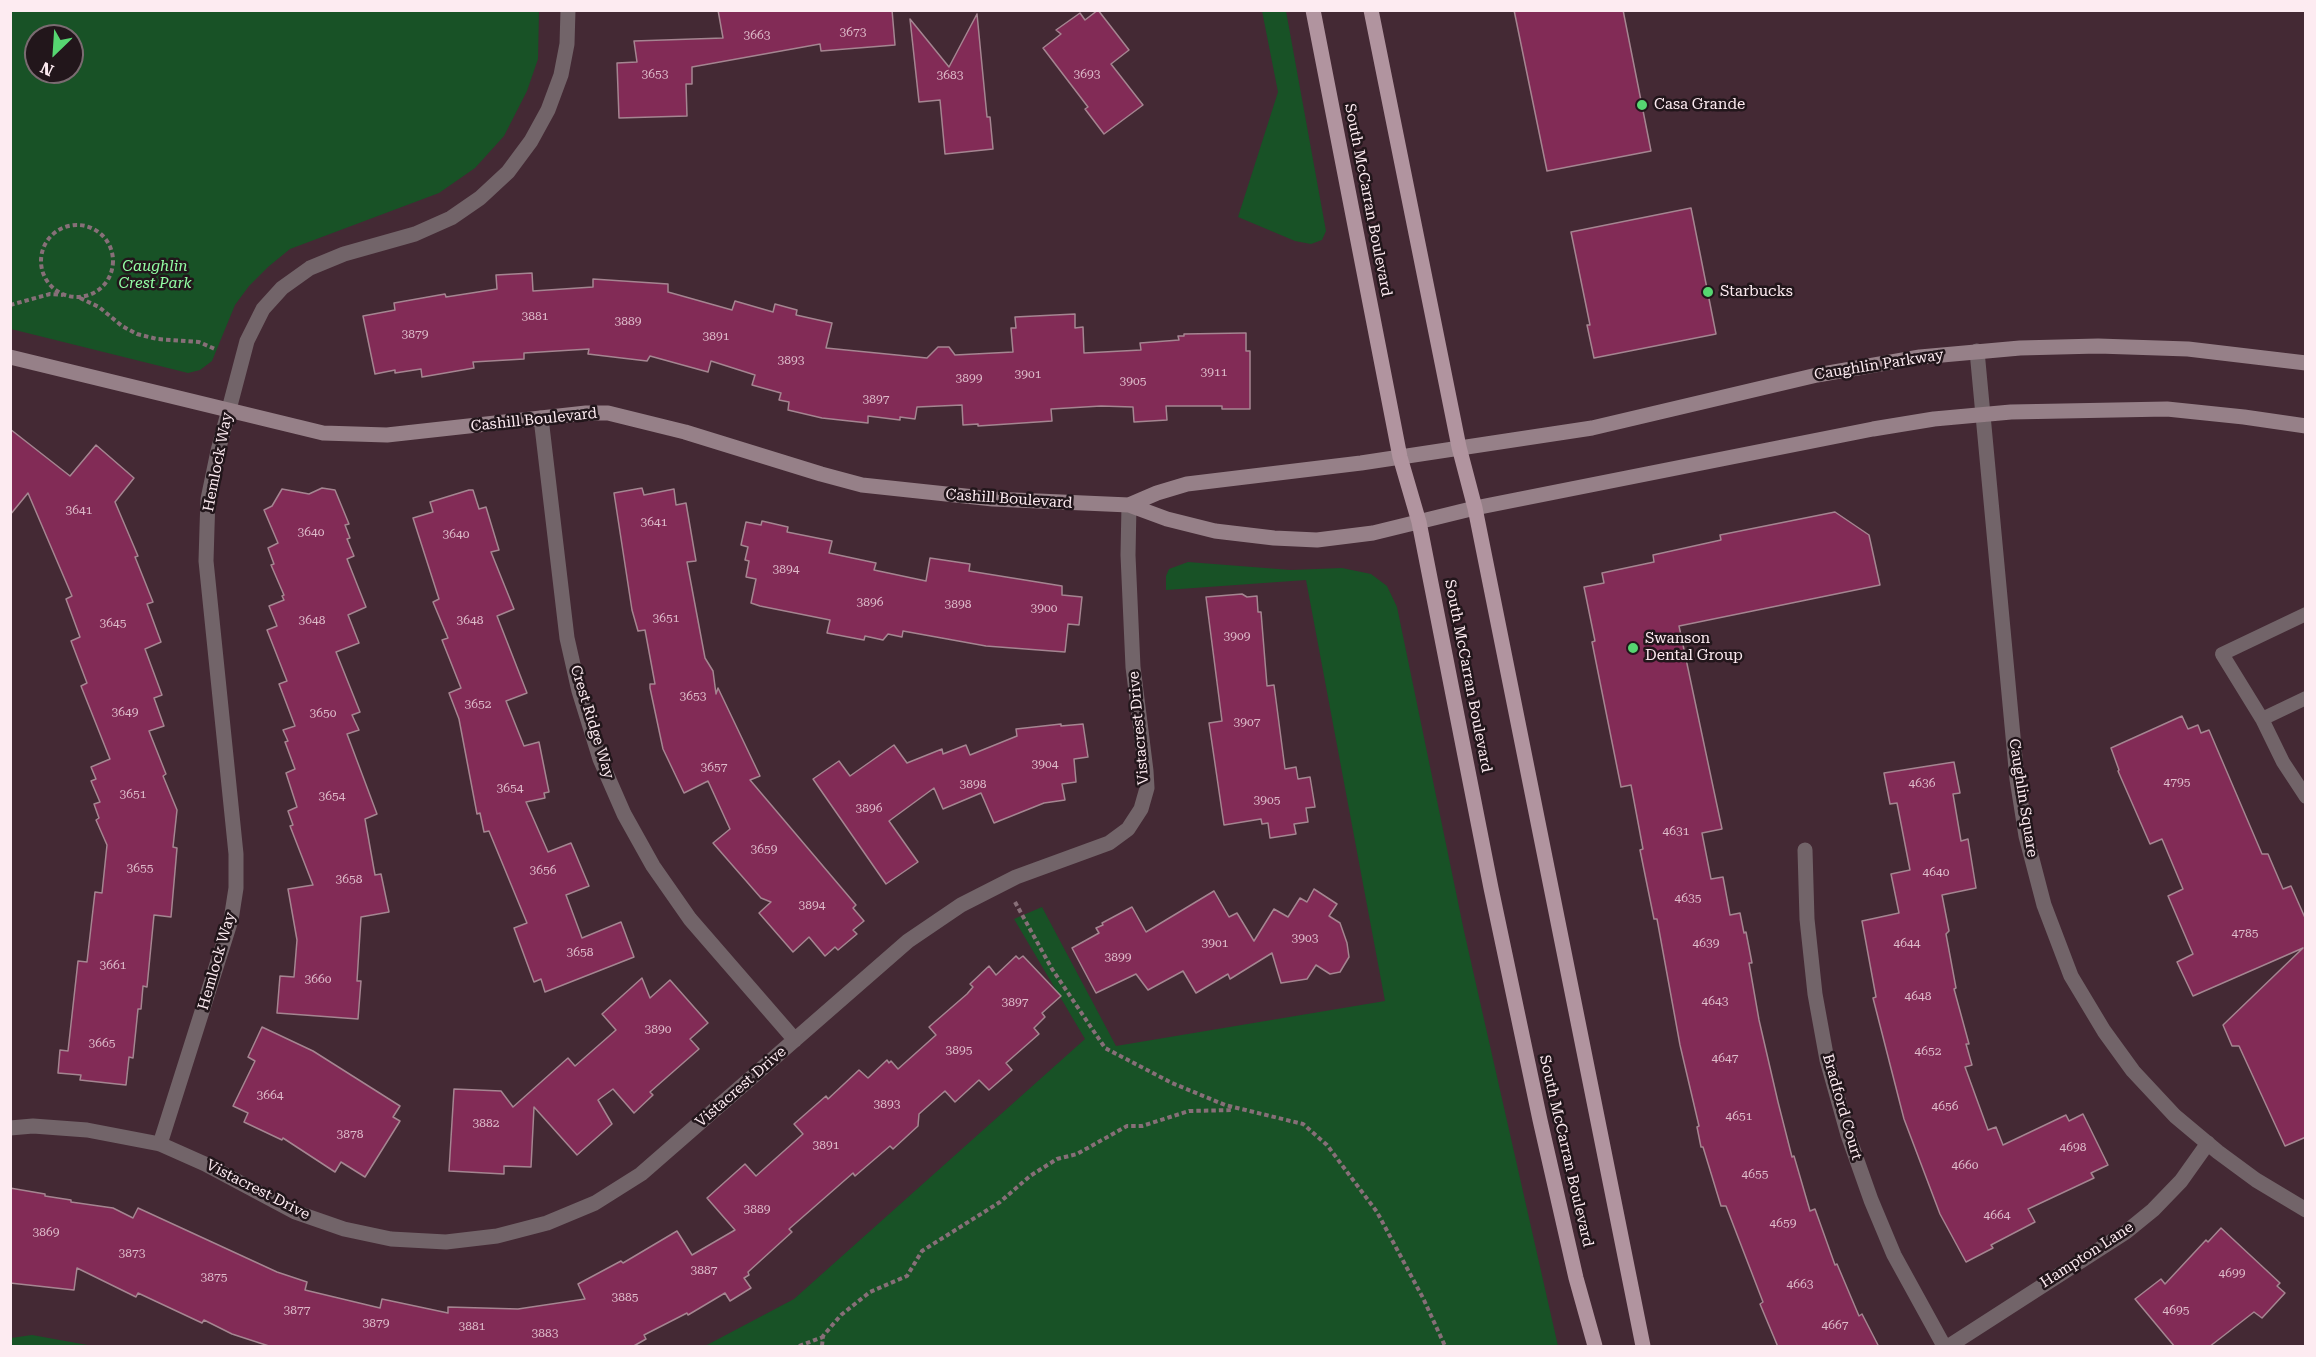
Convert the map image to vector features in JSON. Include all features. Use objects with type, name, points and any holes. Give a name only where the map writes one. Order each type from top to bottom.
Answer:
[{"type":"main road","name":"South McCarran Boulevard","points":[[1313,10],[1400,457],[1419,522],[1491,888],[1540,1120],[1576,1278],[1595,1347]]},
{"type":"main road","points":[[1371,10],[1459,447],[1475,508],[1643,1347]]},
{"type":"street","name":"Hemlock Way","points":[[160,1144],[231,920],[236,888],[234,842],[206,561],[208,499],[227,411],[247,341],[263,309],[282,288],[318,265],[344,254],[416,234],[451,218],[480,198],[508,172],[531,141],[548,110],[563,65],[567,44],[568,10]]},
{"type":"street","name":"Caughlin Parkway","points":[[1459,447],[1592,428],[1817,375],[1920,357],[1977,351],[2098,346],[2176,348],[2262,356],[2306,363]]},
{"type":"street","name":"Caughlin Square","points":[[1977,351],[2017,779],[2026,836],[2044,906],[2071,976],[2104,1031],[2133,1071],[2168,1108],[2208,1143],[2256,1180],[2306,1210]]},
{"type":"street","name":"Cashill Boulevard","points":[[10,357],[323,433],[353,436],[448,429],[586,413],[608,413],[638,419],[821,474],[895,490],[993,499],[1129,506],[1167,519],[1215,531],[1274,538],[1317,540],[1373,533],[1475,508]]},
{"type":"street","points":[[1475,508],[1873,429],[1983,414],[2088,409],[2167,409],[2306,426]]},
{"type":"street","name":"Crest Ridge Way","points":[[541,418],[567,638],[579,691],[600,759],[624,814],[653,866],[690,919],[795,1040]]},
{"type":"street","name":"Cashill Boulevard","points":[[1129,506],[1157,493],[1187,484],[1225,478],[1287,473],[1459,447]]},
{"type":"street","name":"Vistacrest Drive","points":[[10,1128],[33,1126],[87,1130],[160,1144],[205,1164],[295,1212],[344,1229],[392,1239],[446,1242],[497,1236],[547,1223],[595,1203],[641,1174],[909,941],[961,905],[1005,882],[1074,854],[1109,843],[1128,829],[1141,809],[1147,789],[1134,667],[1128,555],[1129,506]]},
{"type":"street","name":"Bradford Court","points":[[1805,850],[1807,919],[1814,983],[1827,1060],[1848,1135],[1875,1211],[1894,1255],[1947,1347]]},
{"type":"street","name":"Hampton Lane","points":[[1947,1347],[2126,1232],[2153,1210],[2181,1181],[2208,1143]]},
{"type":"lane","points":[[2305,797],[2222,654],[2306,614]]},
{"type":"lane","points":[[2262,720],[2306,698]]},
{"type":"path","points":[[78,225],[92,228],[102,235],[110,246],[113,259],[111,272],[105,284],[94,292],[82,296],[69,296],[57,290],[47,281],[42,269],[43,249],[54,232],[65,226],[78,225]]},
{"type":"path","points":[[10,305],[50,294],[85,299],[136,334],[157,339],[199,342],[215,349]]},
{"type":"path","points":[[1005,882],[1052,969],[1105,1048],[1172,1083],[1237,1110],[1303,1124],[1327,1145],[1377,1212],[1423,1298],[1445,1347]]},
{"type":"path","points":[[799,1347],[824,1336],[841,1315],[870,1292],[907,1276],[922,1251],[1000,1202],[1030,1176],[1057,1159],[1077,1154],[1127,1126],[1142,1126],[1189,1112],[1237,1110]]},
{"type":"path","points":[[822,1347],[824,1336]]},
{"type":"green space","name":"Caughlin Crest Park","points":[[10,11],[539,11],[538,59],[527,91],[504,136],[475,168],[439,193],[290,249],[249,286],[235,305],[212,361],[200,370],[188,373],[11,329]]},
{"type":"green space","points":[[1262,11],[1286,11],[1326,231],[1322,240],[1311,244],[1295,241],[1238,217],[1278,92]]},
{"type":"green space","points":[[1188,562],[1291,570],[1342,568],[1371,574],[1387,586],[1397,607],[1464,931],[1558,1346],[705,1346],[794,1299],[1085,1039],[1014,919],[1042,907],[1116,1046],[1385,1001],[1306,580],[1166,590],[1166,576],[1169,569]]},
{"type":"green space","points":[[32,1335],[93,1346],[11,1346],[11,1338]]},
{"type":"building","points":[[718,10],[892,10],[895,45],[821,51],[820,44],[692,67],[692,84],[686,84],[687,116],[619,118],[617,63],[637,62],[634,41],[723,38]]},
{"type":"building","points":[[1098,10],[1129,50],[1111,64],[1143,105],[1104,134],[1085,109],[1088,107],[1043,48],[1061,34],[1056,30],[1080,13],[1085,20]]},
{"type":"building","points":[[1514,10],[1623,10],[1651,151],[1547,171]]},
{"type":"building","points":[[977,14],[987,117],[990,117],[993,149],[945,154],[940,100],[919,102],[910,19],[949,67]]},
{"type":"building","points":[[1691,208],[1716,334],[1594,358],[1587,325],[1590,325],[1571,232]]},
{"type":"building","points":[[532,273],[533,291],[593,287],[593,279],[668,284],[668,292],[732,310],[735,301],[773,312],[775,304],[797,310],[796,315],[832,323],[826,348],[927,358],[938,347],[949,347],[955,355],[1013,352],[1011,328],[1016,328],[1015,317],[1075,314],[1075,328],[1083,327],[1084,353],[1141,350],[1140,343],[1179,340],[1178,336],[1184,336],[1184,334],[1246,333],[1246,351],[1250,351],[1250,409],[1222,409],[1222,406],[1166,406],[1167,420],[1134,422],[1133,407],[1051,409],[1052,421],[978,426],[978,424],[963,425],[962,405],[917,407],[915,419],[900,417],[900,420],[868,416],[868,423],[822,418],[788,410],[789,402],[779,400],[781,393],[752,385],[755,375],[711,361],[708,372],[650,356],[647,361],[588,354],[589,349],[524,353],[524,359],[473,362],[474,368],[422,377],[421,369],[395,373],[395,370],[375,374],[363,316],[395,310],[394,303],[445,294],[446,297],[497,289],[496,275]]},
{"type":"building","points":[[10,429],[70,476],[96,445],[134,478],[115,502],[138,556],[135,557],[153,602],[147,604],[161,642],[145,649],[162,695],[154,698],[164,726],[149,731],[166,774],[163,776],[177,810],[173,847],[177,848],[171,917],[154,915],[147,987],[143,986],[141,1009],[138,1009],[133,1058],[129,1057],[126,1085],[80,1080],[81,1075],[58,1073],[60,1050],[68,1051],[78,961],[87,962],[95,892],[102,893],[107,845],[96,820],[99,818],[94,804],[100,802],[91,781],[96,779],[91,767],[110,759],[81,686],[87,683],[71,641],[80,637],[66,599],[72,596],[28,493],[10,515]]},
{"type":"building","points":[[322,488],[335,490],[349,524],[345,525],[350,538],[347,539],[354,556],[347,559],[366,607],[348,615],[359,643],[336,652],[360,712],[352,715],[359,730],[347,734],[377,814],[365,819],[375,875],[381,874],[389,912],[361,917],[357,981],[361,981],[358,1019],[277,1013],[280,976],[294,977],[297,940],[288,889],[313,885],[290,826],[293,825],[288,811],[297,807],[286,773],[295,769],[283,730],[295,726],[279,684],[287,681],[267,630],[277,626],[269,606],[284,600],[282,596],[284,595],[271,565],[274,564],[268,548],[278,543],[264,510],[272,506],[282,489],[309,494]]},
{"type":"building","points":[[642,488],[644,495],[674,489],[676,505],[686,503],[696,561],[687,562],[705,658],[713,671],[716,694],[718,688],[760,776],[750,780],[856,905],[853,908],[864,921],[853,930],[857,934],[838,950],[835,947],[825,956],[809,937],[793,952],[759,913],[771,902],[761,898],[713,843],[730,829],[708,781],[684,793],[663,749],[650,688],[650,684],[655,684],[645,630],[638,631],[632,610],[614,493]]},
{"type":"building","points":[[473,490],[479,509],[486,507],[499,550],[491,552],[514,609],[497,616],[527,693],[506,701],[524,746],[539,742],[549,792],[544,793],[545,798],[526,802],[548,852],[571,843],[589,886],[566,895],[582,938],[621,922],[634,957],[545,992],[541,979],[534,982],[514,928],[527,923],[489,831],[484,832],[480,813],[477,814],[459,719],[449,693],[461,688],[442,640],[448,638],[433,602],[439,599],[413,518],[433,512],[430,502]]},
{"type":"building","points":[[1835,512],[1869,535],[1880,585],[1679,626],[1722,829],[1702,833],[1711,879],[1723,877],[1730,915],[1740,913],[1744,933],[1746,932],[1759,1020],[1792,1157],[1794,1156],[1810,1211],[1815,1209],[1835,1265],[1837,1264],[1859,1316],[1862,1314],[1879,1347],[1778,1347],[1760,1304],[1763,1302],[1726,1206],[1721,1206],[1703,1147],[1701,1147],[1697,1127],[1699,1126],[1680,1045],[1657,919],[1654,919],[1640,850],[1643,849],[1631,785],[1621,787],[1592,642],[1595,641],[1584,587],[1604,583],[1602,573],[1654,562],[1653,555],[1721,540],[1720,535]]},
{"type":"building","points":[[762,521],[788,527],[787,532],[832,541],[829,553],[876,563],[874,570],[926,581],[930,558],[970,564],[969,571],[1062,586],[1062,595],[1082,597],[1079,625],[1068,624],[1065,652],[986,646],[903,631],[902,637],[888,634],[883,640],[865,636],[864,640],[827,633],[830,620],[751,603],[756,579],[746,577],[749,561],[745,560],[748,547],[741,545],[746,522],[761,525]]},
{"type":"building","points":[[1242,594],[1247,597],[1257,596],[1258,612],[1261,612],[1267,686],[1274,685],[1285,769],[1296,767],[1298,779],[1310,777],[1315,807],[1306,808],[1308,822],[1294,824],[1296,834],[1270,838],[1268,823],[1262,824],[1261,819],[1224,825],[1209,723],[1222,721],[1206,597]]},
{"type":"building","points":[[2182,716],[2188,729],[2198,725],[2201,733],[2209,730],[2262,854],[2268,854],[2283,889],[2291,886],[2306,920],[2306,1137],[2285,1146],[2239,1046],[2232,1046],[2223,1025],[2303,948],[2193,996],[2177,962],[2193,954],[2168,896],[2183,889],[2162,839],[2150,844],[2118,771],[2111,748]]},
{"type":"building","points":[[1061,724],[1061,726],[1083,724],[1088,757],[1074,759],[1076,782],[1062,784],[1065,800],[1044,803],[994,823],[981,793],[943,809],[934,788],[889,821],[918,862],[886,884],[813,779],[839,761],[850,776],[894,745],[907,763],[942,749],[943,754],[966,745],[970,755],[1017,736],[1016,729]]},
{"type":"building","points":[[1954,762],[1960,793],[1953,794],[1961,841],[1968,839],[1976,888],[1942,895],[1949,931],[1946,934],[1956,988],[1954,989],[1969,1044],[1966,1044],[1972,1065],[1965,1067],[1988,1130],[1996,1127],[2003,1145],[2066,1115],[2069,1121],[2083,1114],[2108,1165],[2091,1173],[2094,1178],[2028,1209],[2035,1222],[1991,1245],[1993,1248],[1966,1262],[1940,1214],[1904,1119],[1873,998],[1876,997],[1862,921],[1899,913],[1891,874],[1910,870],[1897,803],[1890,804],[1884,773]]},
{"type":"building","points":[[1314,889],[1337,904],[1329,916],[1340,923],[1349,957],[1340,972],[1330,974],[1316,965],[1307,979],[1281,983],[1272,953],[1230,979],[1228,974],[1196,993],[1183,971],[1148,990],[1136,974],[1096,993],[1072,948],[1099,933],[1096,928],[1103,925],[1102,923],[1132,907],[1146,932],[1214,891],[1229,917],[1237,913],[1254,941],[1274,909],[1288,917],[1300,898],[1307,902]]},
{"type":"building","points":[[1016,956],[1019,959],[1023,956],[1061,996],[1042,1013],[1045,1017],[1034,1028],[1039,1034],[1006,1063],[1012,1070],[989,1090],[979,1080],[955,1102],[945,1091],[919,1114],[918,1126],[893,1149],[890,1146],[855,1176],[853,1173],[789,1229],[792,1232],[744,1278],[751,1288],[730,1301],[725,1293],[688,1315],[687,1313],[644,1335],[646,1339],[632,1347],[272,1347],[232,1334],[204,1320],[202,1323],[138,1293],[136,1297],[77,1268],[74,1290],[10,1283],[10,1188],[45,1194],[45,1196],[71,1200],[71,1202],[113,1208],[133,1218],[138,1208],[277,1272],[307,1282],[305,1290],[380,1308],[382,1299],[448,1313],[448,1307],[518,1309],[585,1299],[578,1284],[621,1261],[623,1263],[677,1231],[692,1255],[735,1230],[707,1198],[745,1164],[756,1176],[803,1134],[794,1124],[826,1096],[828,1099],[859,1070],[868,1078],[887,1060],[898,1069],[936,1035],[929,1027],[967,994],[973,987],[970,984],[989,966],[996,975]]},
{"type":"building","points":[[642,978],[650,998],[670,980],[708,1023],[690,1039],[699,1049],[650,1092],[653,1095],[634,1113],[613,1089],[598,1100],[612,1124],[577,1155],[534,1107],[531,1167],[504,1166],[504,1174],[449,1171],[454,1089],[501,1091],[513,1107],[568,1058],[575,1066],[616,1030],[602,1014]]},
{"type":"building","points":[[262,1027],[313,1051],[400,1106],[393,1117],[400,1121],[365,1177],[341,1162],[335,1172],[283,1138],[282,1140],[244,1122],[248,1113],[233,1106],[255,1061],[248,1057]]},
{"type":"building","points":[[2221,1228],[2280,1283],[2277,1286],[2285,1293],[2262,1318],[2254,1312],[2209,1347],[2175,1347],[2135,1299],[2161,1279],[2165,1284],[2206,1240],[2208,1242]]},
{"type":"place","name":"Casa Grande","points":[[1642,105]]},
{"type":"place","name":"Starbucks","points":[[1708,292]]},
{"type":"place","name":"Swanson Dental Group","points":[[1633,648]]}]
